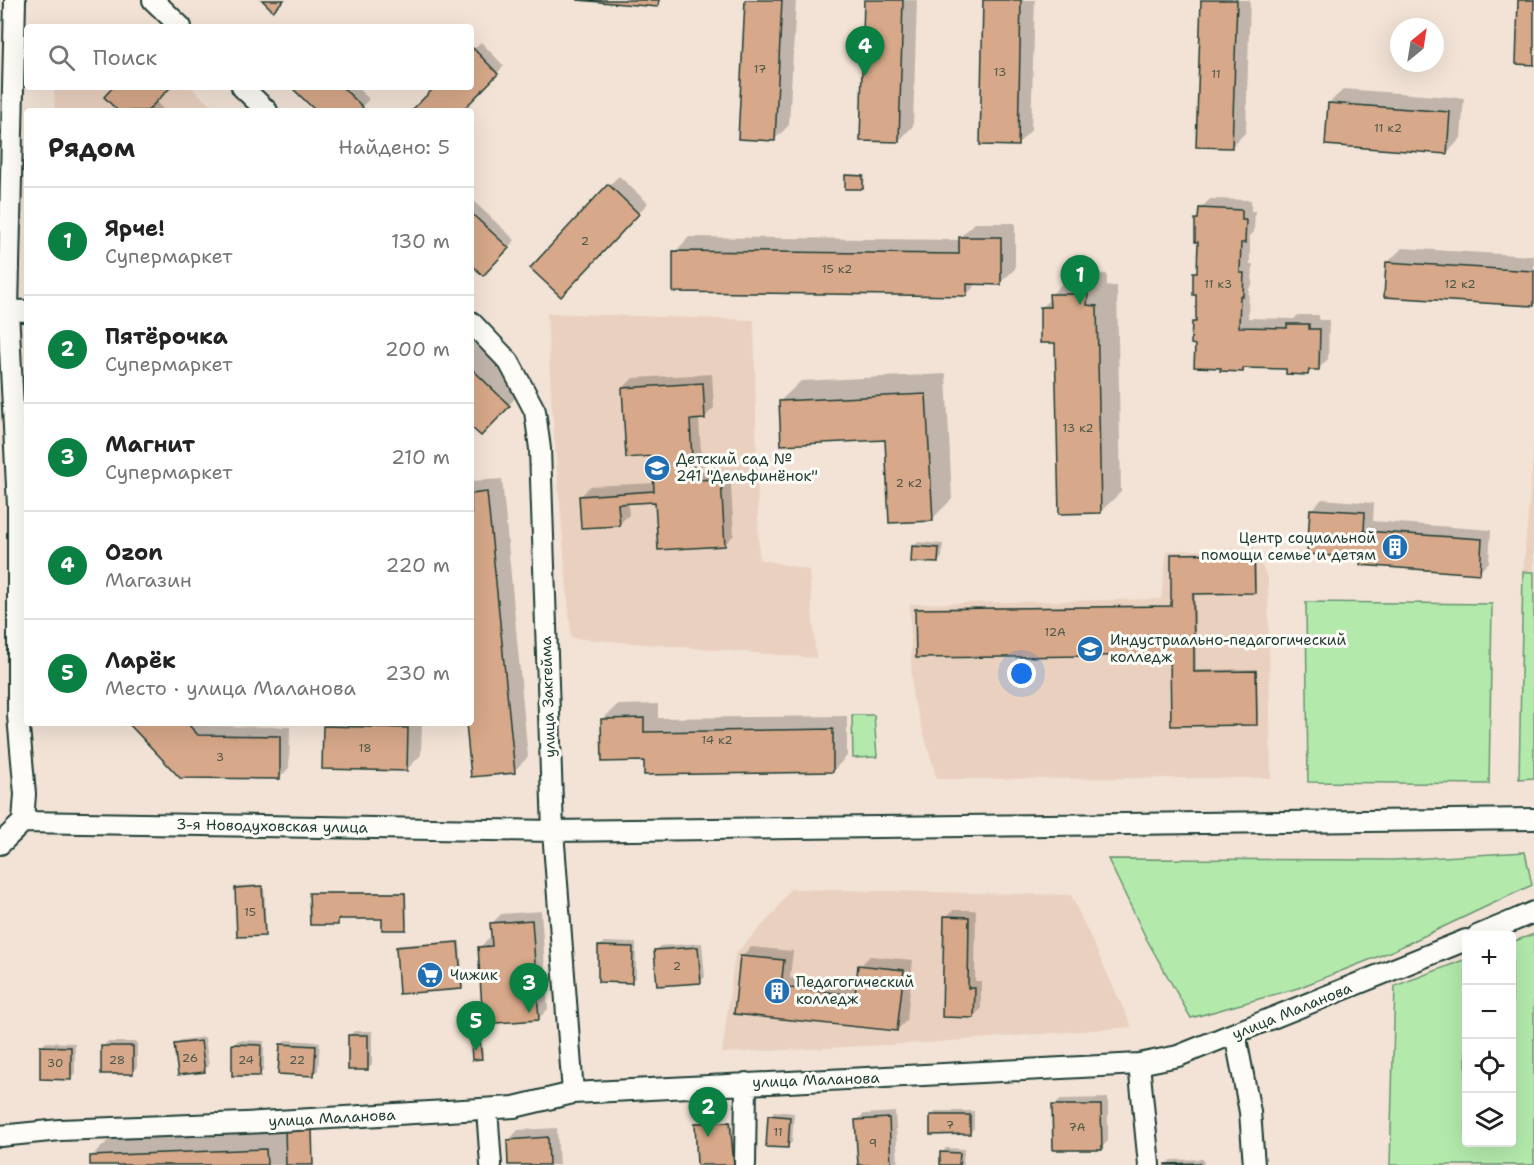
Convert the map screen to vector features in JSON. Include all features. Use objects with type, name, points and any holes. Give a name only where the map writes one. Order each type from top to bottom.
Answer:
[{"type":"street","points":[[0,844],[23,822],[25,794],[9,714],[18,506],[12,310],[15,0]]},
{"type":"street","points":[[153,0],[178,24]]},
{"type":"street","points":[[245,90],[264,108]]},
{"type":"street","name":"улица Закгейма","points":[[474,325],[509,362],[535,411],[540,449],[553,831],[573,1093]]},
{"type":"street","points":[[553,831],[1534,819]]},
{"type":"street","name":"3-я Новодуховская улица","points":[[23,822],[553,831]]},
{"type":"street","points":[[1489,931],[1534,912]]},
{"type":"street","name":"улица Маланова","points":[[0,1136],[60,1130],[245,1123],[514,1107],[573,1093],[1139,1065],[1178,1056],[1462,942]]},
{"type":"street","points":[[1235,1033],[1250,1112],[1254,1165]]},
{"type":"street","points":[[1139,1065],[1149,1165]]},
{"type":"street","points":[[745,1165],[746,1083]]},
{"type":"street","points":[[487,1109],[491,1165]]},
{"type":"shaded area","points":[[54,90],[194,90],[213,108],[55,108]]},
{"type":"shaded area","name":"Детский сад № 241 \"Дельфинёнок\"","points":[[547,313],[754,320],[759,559],[809,570],[816,658],[571,638],[551,397]]},
{"type":"shaded area","points":[[1534,446],[1534,778],[1519,779],[1523,572]]},
{"type":"shaded area","name":"Индустриально-педагогический колледж","points":[[1254,548],[1268,579],[1271,778],[937,779],[912,694],[910,604],[1161,599],[1167,551]]},
{"type":"shaded area","points":[[790,889],[1071,895],[1132,1027],[926,1043],[722,1053],[735,954],[774,913]]},
{"type":"green space","points":[[1523,572],[1534,572],[1534,778],[1519,779]]},
{"type":"green space","points":[[1306,602],[1492,604],[1489,784],[1308,782]]},
{"type":"green space","points":[[852,715],[874,715],[877,757],[853,758]]},
{"type":"green space","points":[[1525,852],[1532,885],[1392,951],[1298,988],[1191,1018],[1147,940],[1108,859],[1394,860]]},
{"type":"green space","points":[[1534,934],[1534,1165],[1390,1165],[1395,986],[1462,961],[1462,1147],[1516,1147],[1516,941]]},
{"type":"building","points":[[262,0],[284,0],[273,11]]},
{"type":"building","points":[[577,0],[659,0],[658,7]]},
{"type":"building","points":[[745,0],[782,0],[775,141],[738,139]]},
{"type":"building","points":[[864,0],[903,0],[899,142],[860,141]]},
{"type":"building","points":[[983,0],[1021,0],[1018,146],[980,145]]},
{"type":"building","points":[[1201,0],[1237,0],[1232,148],[1196,147]]},
{"type":"building","points":[[1518,0],[1534,0],[1534,65],[1516,64]]},
{"type":"building","points":[[474,49],[498,74],[465,108],[414,108],[432,90],[474,90]]},
{"type":"building","points":[[110,90],[168,90],[150,108],[115,108],[104,97]]},
{"type":"building","points":[[294,90],[345,90],[363,107],[362,108],[313,108]]},
{"type":"building","points":[[1328,103],[1450,112],[1447,154],[1325,145]]},
{"type":"building","points":[[845,175],[863,176],[863,189],[845,189]]},
{"type":"building","points":[[608,184],[639,214],[561,297],[530,268]]},
{"type":"building","points":[[1199,208],[1242,210],[1242,220],[1246,220],[1245,243],[1241,243],[1240,273],[1244,273],[1243,296],[1240,296],[1239,327],[1287,328],[1287,324],[1309,324],[1309,329],[1320,329],[1319,370],[1309,370],[1308,375],[1286,374],[1286,369],[1243,368],[1243,372],[1194,367],[1195,345],[1191,344],[1192,322],[1196,322],[1196,295],[1193,295],[1193,272],[1197,272],[1198,242],[1195,242],[1195,219],[1198,219]]},
{"type":"building","points":[[474,216],[509,248],[483,276],[474,267]]},
{"type":"building","points":[[959,237],[1001,237],[1001,285],[967,284],[967,296],[673,292],[673,251],[959,254]]},
{"type":"building","points":[[1386,262],[1534,271],[1534,306],[1384,297]]},
{"type":"building","points":[[1049,294],[1088,294],[1087,305],[1097,306],[1101,513],[1059,514],[1055,343],[1040,343],[1040,307],[1050,307]]},
{"type":"building","points":[[474,371],[510,406],[481,436],[474,430]]},
{"type":"building","points":[[703,383],[705,419],[690,420],[693,480],[721,479],[725,546],[658,550],[655,502],[618,504],[620,526],[581,528],[579,496],[654,491],[652,456],[626,458],[622,388]]},
{"type":"building","points":[[926,394],[933,521],[889,523],[885,440],[781,445],[779,401]]},
{"type":"building","points":[[487,492],[515,773],[471,777],[466,726],[474,726],[474,494]]},
{"type":"building","name":"Центр социальной помощи семье и детям","points":[[1310,509],[1365,512],[1364,531],[1482,539],[1480,574],[1360,565],[1361,558],[1307,554]]},
{"type":"building","points":[[912,546],[939,548],[938,563],[911,562]]},
{"type":"building","points":[[1254,553],[1255,593],[1193,594],[1194,672],[1256,671],[1257,725],[1171,726],[1170,655],[916,658],[915,609],[1171,606],[1171,554]]},
{"type":"building","points":[[644,718],[644,732],[833,729],[833,772],[644,775],[644,761],[602,762],[601,719]]},
{"type":"building","points":[[131,726],[190,726],[198,735],[280,736],[280,779],[180,778]]},
{"type":"building","points":[[323,726],[408,728],[407,771],[322,769]]},
{"type":"building","points":[[262,886],[265,936],[237,937],[235,888]]},
{"type":"building","points":[[309,893],[405,893],[406,930],[382,930],[382,919],[338,919],[338,925],[310,925]]},
{"type":"building","points":[[944,916],[969,917],[968,988],[975,988],[974,1018],[942,1017]]},
{"type":"building","points":[[532,920],[539,1020],[483,1024],[478,947],[492,946],[490,923]]},
{"type":"building","points":[[458,942],[462,989],[399,994],[396,947]]},
{"type":"building","points":[[598,946],[633,947],[632,983],[598,982]]},
{"type":"building","points":[[698,947],[701,983],[657,986],[654,950]]},
{"type":"building","name":"Педагогический колледж","points":[[740,956],[784,960],[781,987],[855,995],[858,965],[904,970],[897,1031],[734,1014]]},
{"type":"building","points":[[348,1035],[368,1035],[368,1070],[348,1070]]},
{"type":"building","points":[[201,1041],[205,1072],[178,1075],[174,1044]]},
{"type":"building","points":[[480,1043],[482,1059],[472,1060],[471,1044]]},
{"type":"building","points":[[232,1044],[261,1045],[260,1076],[232,1076]]},
{"type":"building","points":[[280,1044],[316,1046],[314,1076],[278,1074]]},
{"type":"building","points":[[40,1046],[71,1047],[71,1080],[40,1079]]},
{"type":"building","points":[[101,1046],[133,1046],[133,1074],[101,1074]]},
{"type":"building","points":[[1052,1105],[1101,1105],[1102,1150],[1053,1150]]},
{"type":"building","points":[[768,1115],[790,1117],[788,1148],[766,1147]]},
{"type":"building","points":[[930,1115],[970,1115],[970,1134],[930,1135]]},
{"type":"building","points":[[889,1118],[891,1165],[858,1165],[855,1120]]},
{"type":"building","points":[[730,1122],[734,1165],[697,1165],[695,1123]]},
{"type":"building","points":[[285,1129],[312,1129],[313,1165],[286,1165]]},
{"type":"building","points":[[548,1137],[549,1165],[508,1165],[507,1140]]},
{"type":"building","points":[[266,1149],[267,1165],[90,1165],[90,1156]]},
{"type":"building","points":[[940,1152],[960,1153],[959,1165],[940,1165]]},
{"type":"building","points":[[1199,1163],[1200,1165],[1165,1165],[1165,1164]]},
{"type":"place","name":"Ozon","points":[[865,76]]},
{"type":"place","name":"Ярче!","points":[[1080,305]]},
{"type":"place","name":"Детский сад № 241 \"Дельфинёнок\"","points":[[657,468]]},
{"type":"place","name":"Центр социальной помощи семье и детям","points":[[1395,547]]},
{"type":"place","name":"Индустриально-педагогический колледж","points":[[1090,649]]},
{"type":"place","name":"Чижик","points":[[430,975]]},
{"type":"place","name":"Педагогический колледж","points":[[777,991]]},
{"type":"place","name":"Магнит","points":[[529,1013]]},
{"type":"place","name":"Ларёк","points":[[476,1051]]},
{"type":"place","name":"Пятёрочка","points":[[708,1137]]}]
